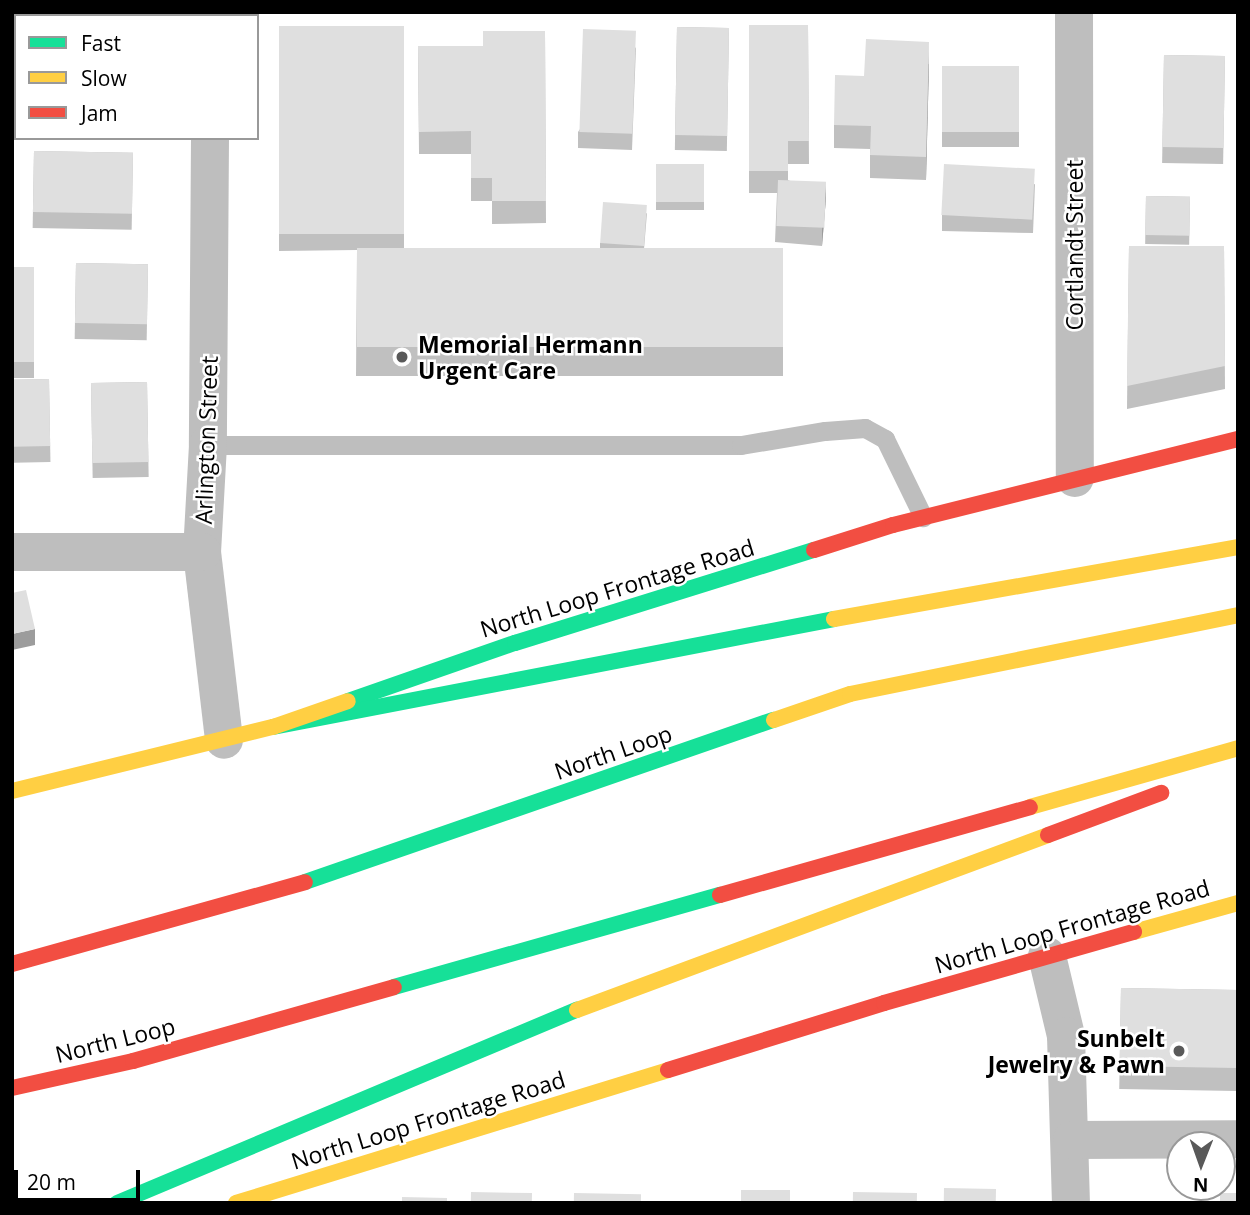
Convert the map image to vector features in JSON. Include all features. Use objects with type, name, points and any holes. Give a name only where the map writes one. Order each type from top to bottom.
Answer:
[{"type":"main road","name":"North Loop Frontage Road","points":[[12,791],[273,727],[515,643],[923,517],[1238,439]]},
{"type":"main road","points":[[273,727],[801,625],[1238,547]]},
{"type":"main road","name":"North Loop","points":[[12,964],[287,888],[850,694],[1238,615]]},
{"type":"main road","name":"North Loop","points":[[12,1088],[133,1061],[1238,748]]},
{"type":"main road","points":[[117,1203],[551,1020],[1173,789]]},
{"type":"main road","name":"North Loop Frontage Road","points":[[236,1203],[1047,956],[1238,903]]},
{"type":"street","name":"Cortlandt Street","points":[[1074,12],[1074,478]]},
{"type":"street","name":"Arlington Street","points":[[210,140],[208,445],[202,552],[225,740]]},
{"type":"street","points":[[12,552],[202,552]]},
{"type":"street","points":[[1047,956],[1066,1036],[1072,1139],[1072,1203]]},
{"type":"street","points":[[1072,1139],[1238,1139]]},
{"type":"lane","points":[[208,445],[741,445],[825,431],[865,428],[885,439],[923,517]]},
{"type":"building","points":[[749,25],[808,25],[809,141],[788,141],[788,171],[749,171]]},
{"type":"building","points":[[279,26],[404,26],[404,234],[279,234]]},
{"type":"building","points":[[677,27],[729,28],[727,136],[675,135]]},
{"type":"building","points":[[583,29],[636,31],[632,134],[579,132]]},
{"type":"building","points":[[483,31],[545,31],[546,201],[492,201],[492,178],[471,178],[471,131],[419,132],[418,46],[483,46]]},
{"type":"building","points":[[866,39],[929,42],[926,157],[870,155],[871,126],[834,125],[835,75],[864,76]]},
{"type":"building","points":[[12,40],[14,40],[14,109]]},
{"type":"building","points":[[1164,55],[1225,56],[1223,148],[1162,147]]},
{"type":"building","points":[[942,66],[1019,66],[1019,132],[942,132]]},
{"type":"building","points":[[34,151],[133,153],[132,214],[33,212]]},
{"type":"building","points":[[656,164],[704,164],[704,202],[656,202]]},
{"type":"building","points":[[944,164],[1035,169],[1032,220],[941,215]]},
{"type":"building","points":[[778,180],[826,182],[824,228],[776,226]]},
{"type":"building","points":[[1146,196],[1190,197],[1189,236],[1145,235]]},
{"type":"building","points":[[603,202],[647,205],[644,246],[600,243]]},
{"type":"building","points":[[1129,246],[1224,246],[1225,366],[1127,386]]},
{"type":"building","points":[[357,248],[783,248],[783,347],[357,347]]},
{"type":"building","points":[[76,263],[148,264],[147,324],[75,323]]},
{"type":"building","points":[[12,267],[34,267],[34,362],[12,362]]},
{"type":"building","points":[[49,379],[50,446],[13,447],[12,380]]},
{"type":"building","points":[[147,382],[148,462],[92,463],[91,383]]},
{"type":"building","points":[[26,590],[35,629],[12,634],[12,593]]},
{"type":"building","name":"Sunbelt Jewelry & Pawn","points":[[1121,988],[1238,990],[1237,1068],[1120,1066]]},
{"type":"building","points":[[944,1188],[996,1189],[996,1203],[944,1203]]},
{"type":"building","points":[[741,1190],[790,1190],[790,1203],[741,1203]]},
{"type":"building","points":[[471,1192],[532,1193],[532,1203],[471,1203]]},
{"type":"building","points":[[853,1192],[917,1193],[917,1203],[853,1203]]},
{"type":"building","points":[[574,1193],[641,1194],[641,1203],[574,1203]]},
{"type":"building","points":[[1238,1193],[1238,1203],[1220,1203],[1236,1201]]},
{"type":"building","points":[[402,1197],[447,1198],[447,1203],[402,1203]]},
{"type":"traffic: fast","points":[[348,701],[515,643],[814,550]]},
{"type":"traffic: fast","points":[[273,727],[834,619]]},
{"type":"traffic: fast","points":[[305,882],[774,720]]},
{"type":"traffic: fast","points":[[394,987],[720,895]]},
{"type":"traffic: fast","points":[[117,1203],[577,1010]]},
{"type":"traffic: slow","points":[[834,619],[1238,547]]},
{"type":"traffic: slow","points":[[774,720],[850,694],[1238,615]]},
{"type":"traffic: slow","points":[[12,791],[273,727],[348,701]]},
{"type":"traffic: slow","points":[[1030,807],[1238,748]]},
{"type":"traffic: slow","points":[[577,1010],[1048,835]]},
{"type":"traffic: slow","points":[[1134,932],[1238,903]]},
{"type":"traffic: slow","points":[[236,1203],[668,1070]]},
{"type":"traffic: jam","points":[[814,550],[893,525],[1238,439]]},
{"type":"traffic: jam","points":[[1048,835],[1161,793]]},
{"type":"traffic: jam","points":[[720,895],[1030,807]]},
{"type":"traffic: jam","points":[[12,964],[305,882]]},
{"type":"traffic: jam","points":[[668,1070],[884,1003],[1134,932]]},
{"type":"traffic: jam","points":[[12,1088],[133,1061],[394,987]]},
{"type":"place","name":"Memorial Hermann Urgent Care","points":[[402,357]]},
{"type":"place","name":"Sunbelt Jewelry & Pawn","points":[[1179,1051]]}]
